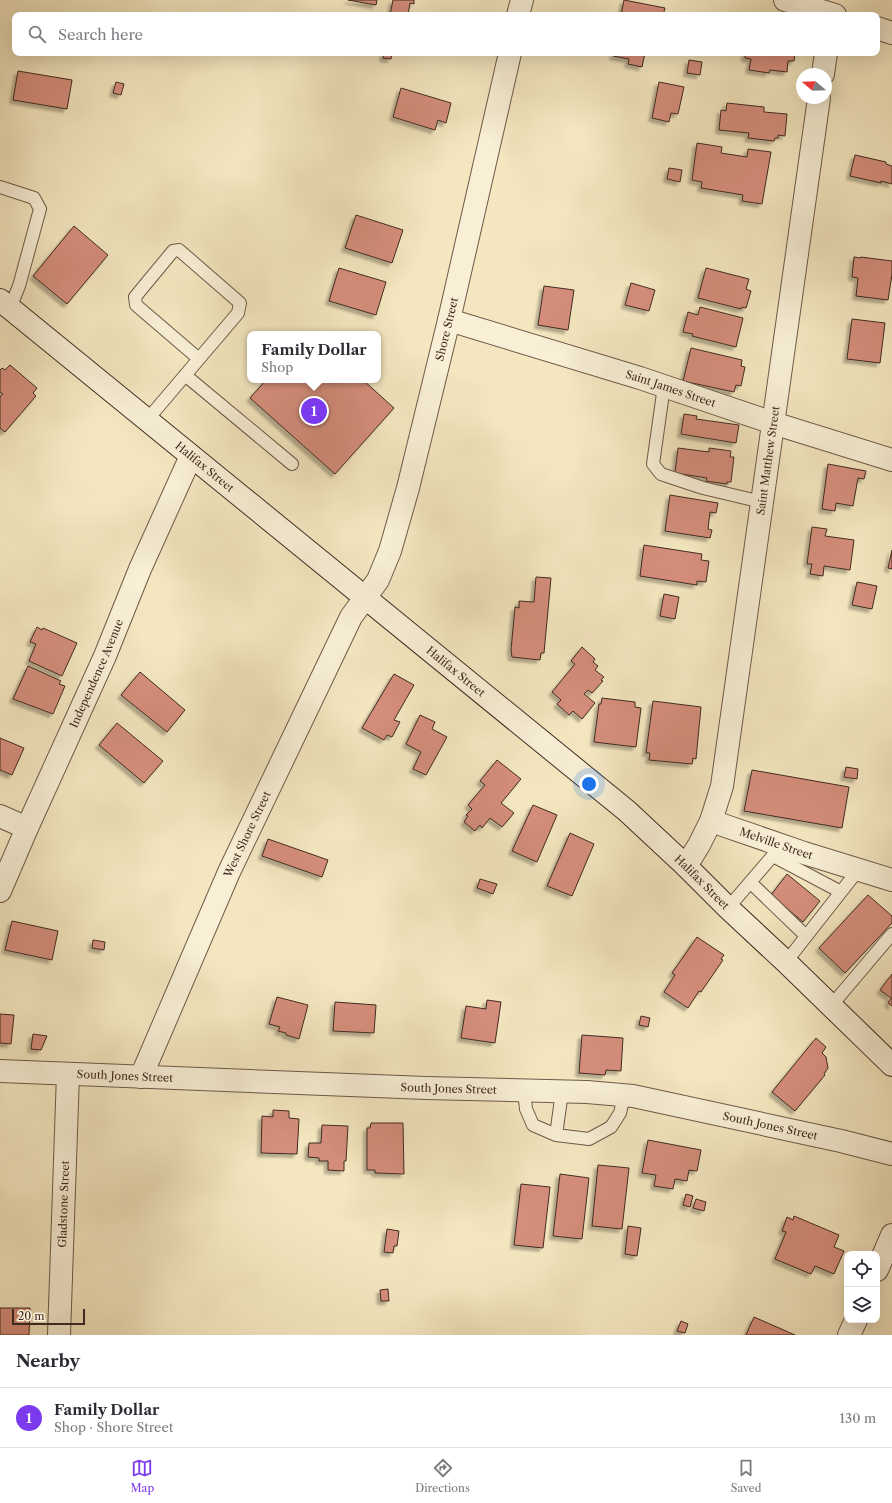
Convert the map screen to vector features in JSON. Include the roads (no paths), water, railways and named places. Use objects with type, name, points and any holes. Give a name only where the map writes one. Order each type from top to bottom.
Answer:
[{"type":"street","points":[[519,12],[522,0]]},
{"type":"street","points":[[785,0],[833,11]]},
{"type":"street","points":[[880,29],[892,33]]},
{"type":"street","name":"Shore Street","points":[[365,598],[378,580],[390,552],[408,488],[509,56]]},
{"type":"street","points":[[824,68],[826,56]]},
{"type":"street","name":"Saint Matthew Street","points":[[711,821],[722,786],[818,104]]},
{"type":"street","name":"Halifax Street","points":[[5,304],[627,811],[892,1065]]},
{"type":"street","name":"Saint James Street","points":[[448,320],[664,386],[773,423],[892,460]]},
{"type":"street","name":"Independence Avenue","points":[[0,891],[105,656],[140,569],[191,456]]},
{"type":"street","name":"West Shore Street","points":[[141,1077],[229,872],[351,617],[365,598]]},
{"type":"street","points":[[0,816],[27,828]]},
{"type":"street","points":[[686,866],[711,821]]},
{"type":"street","name":"Melville Street","points":[[711,821],[777,850],[859,869],[892,880]]},
{"type":"street","name":"South Jones Street","points":[[0,1071],[524,1091],[587,1092],[633,1096],[841,1141],[892,1154]]},
{"type":"street","name":"Gladstone Street","points":[[59,1335],[68,1074]]},
{"type":"street","points":[[880,1263],[892,1235]]},
{"type":"street","points":[[849,1335],[855,1323]]},
{"type":"lane","points":[[0,187],[34,198],[40,209],[19,286],[5,304]]},
{"type":"lane","points":[[147,420],[186,375],[238,313],[240,303],[179,250],[173,251],[136,297],[136,305],[199,359]]},
{"type":"lane","points":[[186,375],[292,464]]},
{"type":"lane","points":[[664,386],[653,464],[661,474],[703,488],[762,502]]},
{"type":"lane","points":[[728,908],[777,850],[841,892]]},
{"type":"lane","points":[[786,962],[859,869]]},
{"type":"lane","points":[[750,882],[806,936]]},
{"type":"lane","points":[[831,1006],[892,934]]},
{"type":"lane","points":[[524,1091],[526,1109],[533,1125],[556,1135],[589,1139],[611,1127],[620,1113],[624,1096]]},
{"type":"lane","points":[[556,1135],[562,1092]]},
{"type":"place","name":"Family Dollar","points":[[314,411]]}]
